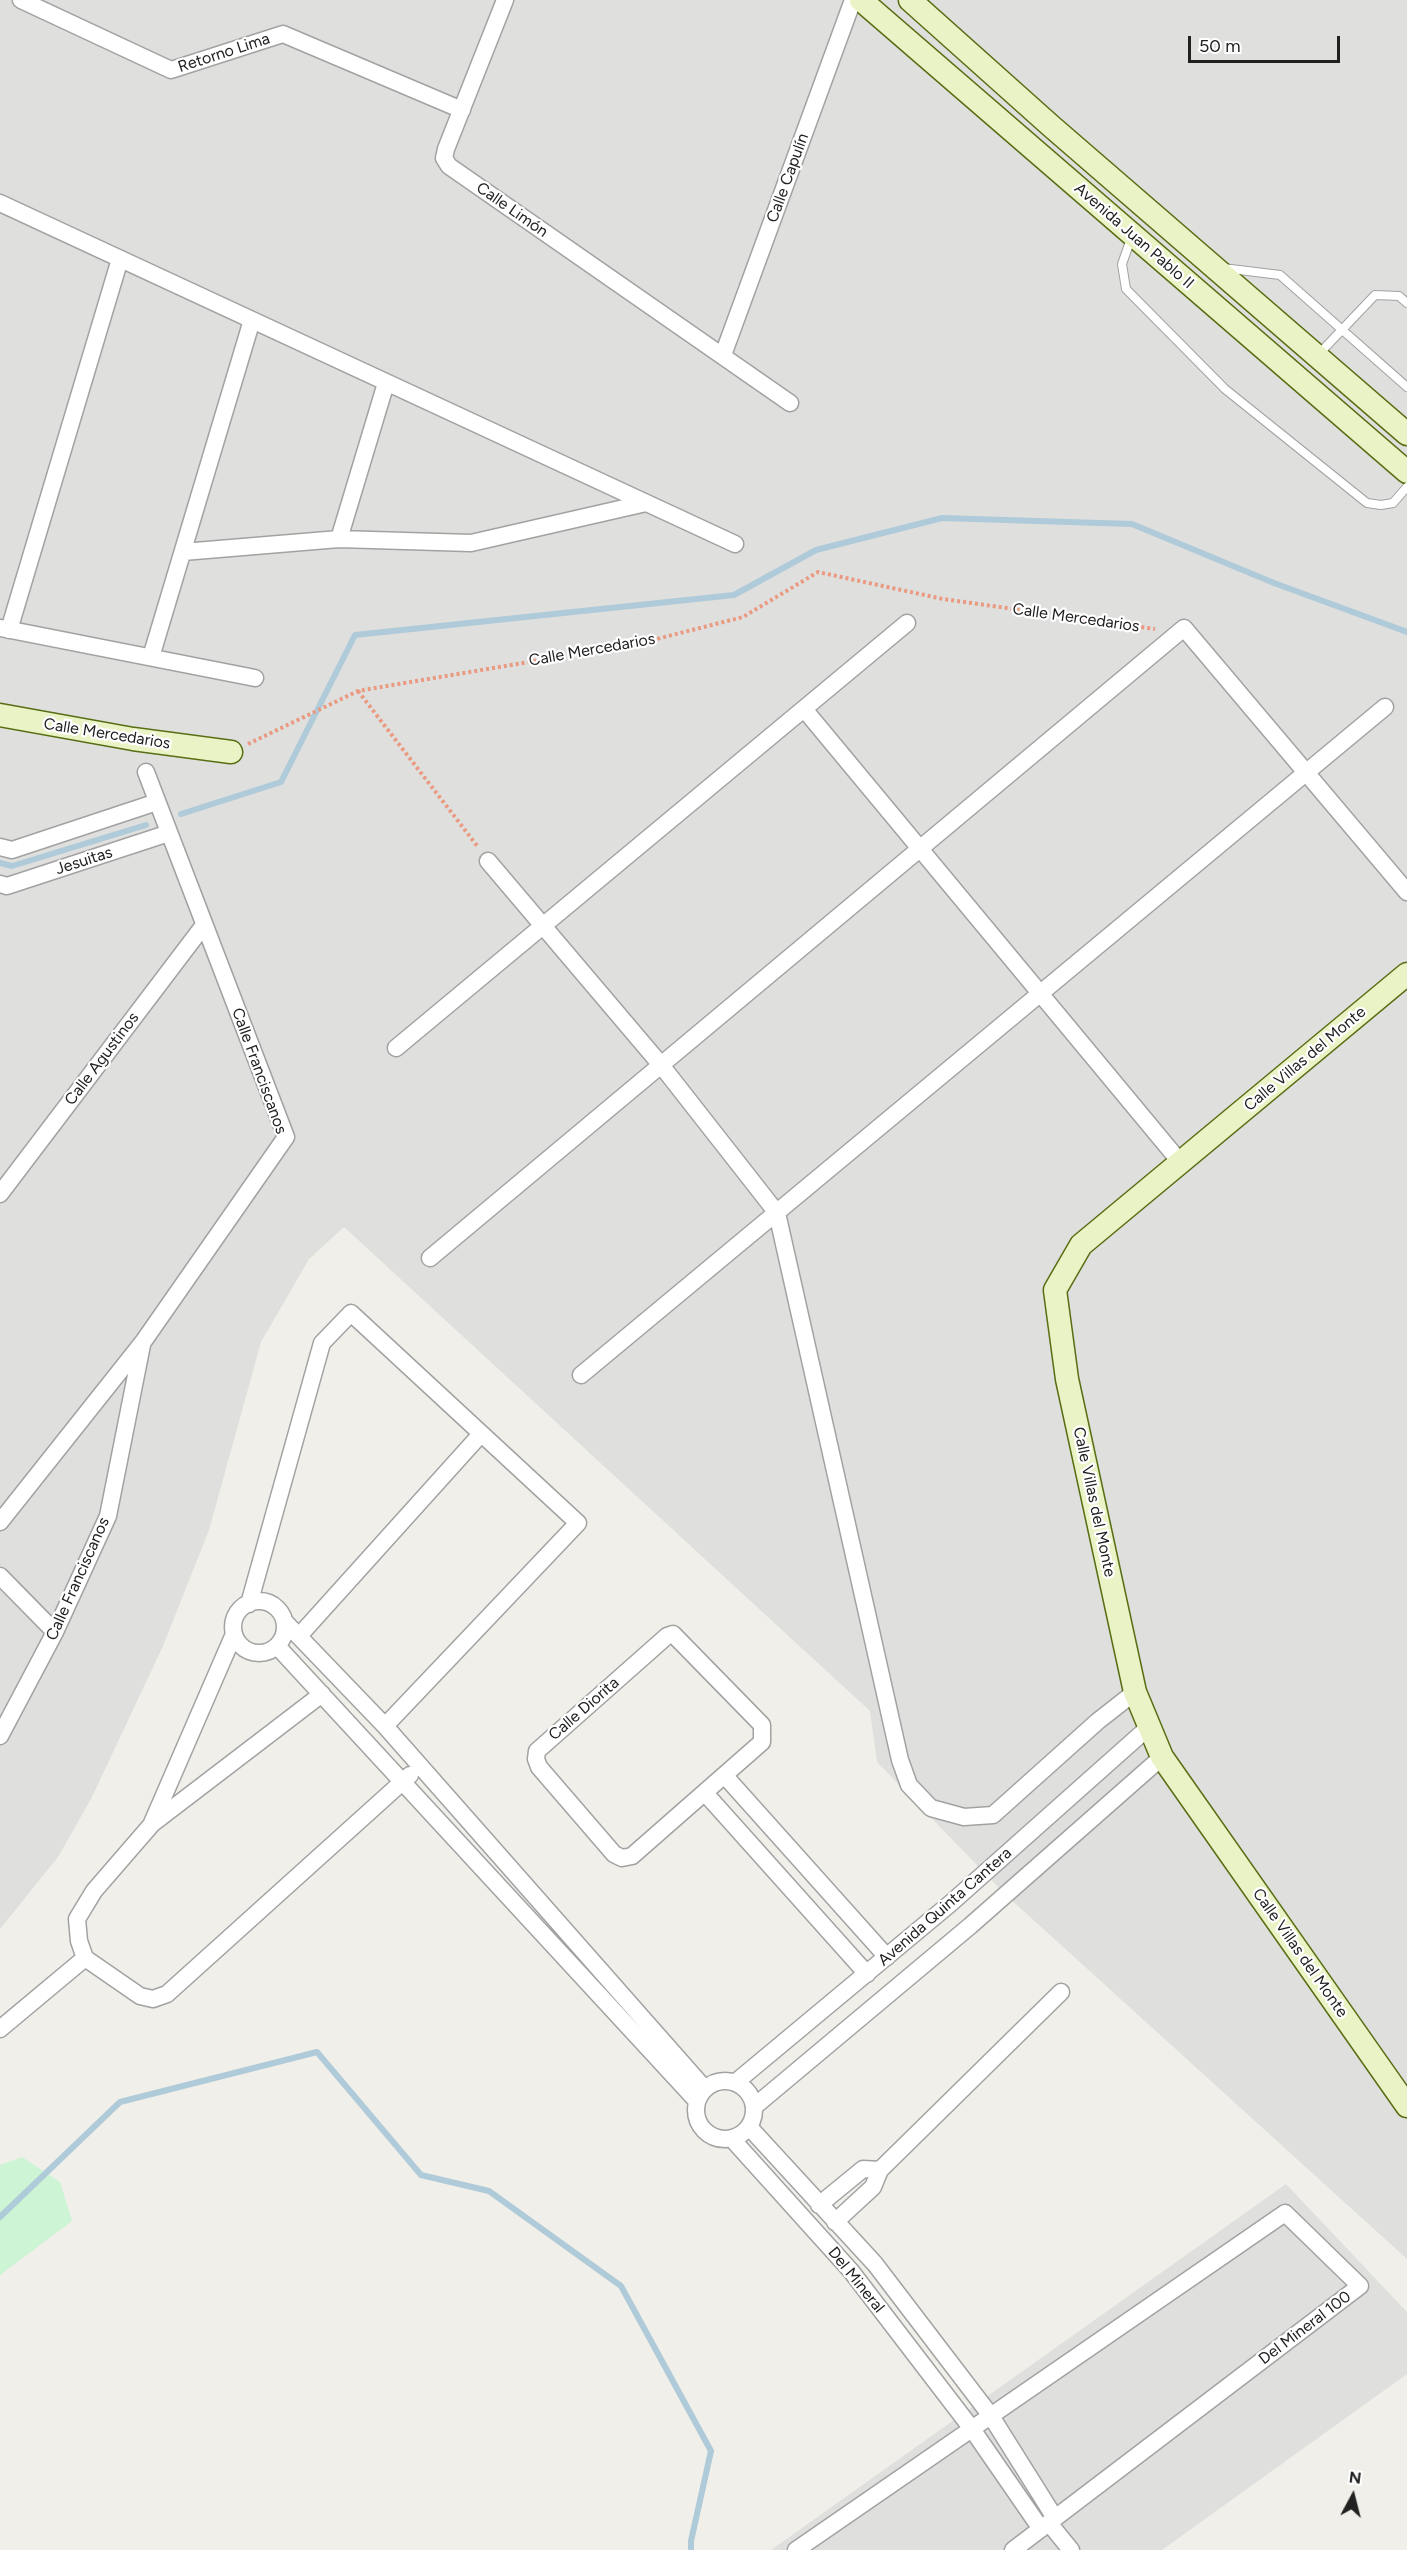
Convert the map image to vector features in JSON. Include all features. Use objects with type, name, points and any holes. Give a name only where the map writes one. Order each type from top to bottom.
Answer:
[{"type":"street","name":"Retorno Lima","points":[[21,0],[171,70],[283,34],[462,110]]},
{"type":"street","name":"Calle Limón","points":[[505,0],[446,149],[444,158],[448,166],[790,403]]},
{"type":"street","name":"Calle Capulín","points":[[723,355],[853,0]]},
{"type":"street","name":"Avenida Juan Pablo II","points":[[861,0],[1407,472]]},
{"type":"street","name":"Avenida Juan Pablo II","points":[[909,0],[1407,434]]},
{"type":"street","points":[[0,203],[735,544]]},
{"type":"street","points":[[120,259],[5,629],[255,678]]},
{"type":"street","points":[[151,657],[252,320]]},
{"type":"street","points":[[339,539],[386,382]]},
{"type":"street","points":[[183,552],[339,539],[471,543],[646,503]]},
{"type":"street","points":[[396,1048],[907,623]]},
{"type":"street","points":[[430,1258],[1184,628],[1407,892]]},
{"type":"street","points":[[581,1375],[1385,707]]},
{"type":"street","points":[[804,709],[1181,1163]]},
{"type":"street","name":"Calle Mercedarios","points":[[0,716],[133,739],[231,752]]},
{"type":"street","name":"Calle Franciscanos","points":[[0,1522],[143,1342],[286,1137],[146,772]]},
{"type":"street","name":"Jesuitas","points":[[0,847],[12,850],[157,802]]},
{"type":"street","name":"Jesuitas","points":[[2,888],[169,833]]},
{"type":"street","points":[[488,861],[661,1065],[777,1213],[900,1760],[909,1785],[931,1808],[964,1817],[993,1815],[1098,1721],[1135,1692]]},
{"type":"street","name":"Calle Agustinos","points":[[0,1194],[204,925]]},
{"type":"street","name":"Calle Villas del Monte","points":[[1407,974],[1082,1245],[1055,1290],[1067,1379],[1135,1692],[1162,1757],[1407,2106]]},
{"type":"street","points":[[286,1623],[283,1639],[270,1651],[252,1653],[238,1642],[234,1634],[233,1625],[236,1616],[249,1604],[322,1343],[351,1313],[578,1523],[385,1726]]},
{"type":"street","name":"Calle Franciscanos","points":[[0,1736],[56,1632],[108,1516],[143,1342]]},
{"type":"street","points":[[299,1636],[481,1434]]},
{"type":"street","points":[[0,1576],[56,1632]]},
{"type":"street","points":[[249,1604],[266,1602],[275,1606],[286,1623],[385,1726],[515,1873],[701,2095]]},
{"type":"street","points":[[152,1824],[234,1634]]},
{"type":"street","name":"Calle Diorita","points":[[673,1634],[762,1725],[762,1742],[705,1793],[632,1856],[622,1858],[614,1854],[539,1767],[536,1759],[537,1751],[667,1636],[673,1634]]},
{"type":"street","points":[[278,1646],[501,1887],[701,2095]]},
{"type":"street","points":[[322,1694],[152,1824],[94,1891],[77,1919],[85,1958],[140,1996],[153,1998],[167,1994],[421,1766]]},
{"type":"street","name":"Avenida Quinta Cantera","points":[[736,2082],[887,1957],[1150,1726]]},
{"type":"street","name":"Avenida Quinta Cantera","points":[[755,2106],[970,1926],[1162,1757]]},
{"type":"street","points":[[725,1776],[887,1957]]},
{"type":"street","points":[[705,1793],[867,1974]]},
{"type":"street","points":[[501,1887],[515,1873]]},
{"type":"street","points":[[0,2029],[85,1958]]},
{"type":"street","points":[[835,2222],[873,2187],[880,2170],[1061,1992]]},
{"type":"street","points":[[719,2081],[736,2082],[748,2091],[755,2106],[750,2128],[732,2139],[716,2139],[703,2130],[696,2116],[701,2095],[719,2081]]},
{"type":"street","name":"Del Mineral","points":[[750,2128],[875,2264],[991,2416]]},
{"type":"street","name":"Del Mineral","points":[[732,2139],[851,2271],[972,2429]]},
{"type":"street","points":[[819,2205],[863,2169],[880,2170]]},
{"type":"street","name":"Del Mineral 100","points":[[796,2550],[1285,2213],[1360,2286],[1013,2550]]},
{"type":"street","points":[[991,2416],[1049,2524]]},
{"type":"street","points":[[972,2429],[1071,2550]]},
{"type":"lane","points":[[1132,235],[1122,264],[1126,289],[1225,389],[1367,503],[1381,505],[1393,503],[1407,488]]},
{"type":"lane","points":[[1213,266],[1280,275],[1407,387]]},
{"type":"lane","points":[[1317,356],[1375,295],[1399,296],[1407,303]]},
{"type":"path","name":"Calle Mercedarios","points":[[231,752],[358,691],[640,643],[732,620],[743,617],[818,572],[943,599],[1157,630],[1184,628]]},
{"type":"path","points":[[358,691],[488,861]]},
{"type":"shaded area","points":[[0,0],[1407,0],[1407,2259],[1007,1896],[877,1762],[870,1711],[344,1227],[309,1259],[261,1342],[209,1530],[163,1646],[91,1799],[58,1857],[0,1929]]},
{"type":"shaded area","points":[[1286,2184],[1407,2312],[1407,2374],[1162,2550],[771,2550]]},
{"type":"green space","points":[[22,2157],[60,2182],[72,2221],[0,2275],[0,2165]]},
{"type":"waterway","points":[[181,814],[281,782],[355,635],[734,595],[816,550],[942,518],[1132,524],[1274,583],[1407,632]]},
{"type":"waterway","points":[[0,863],[12,866],[146,825]]},
{"type":"waterway","points":[[0,2217],[120,2102],[317,2052],[421,2175],[489,2191],[621,2286],[711,2451],[691,2550]]}]
